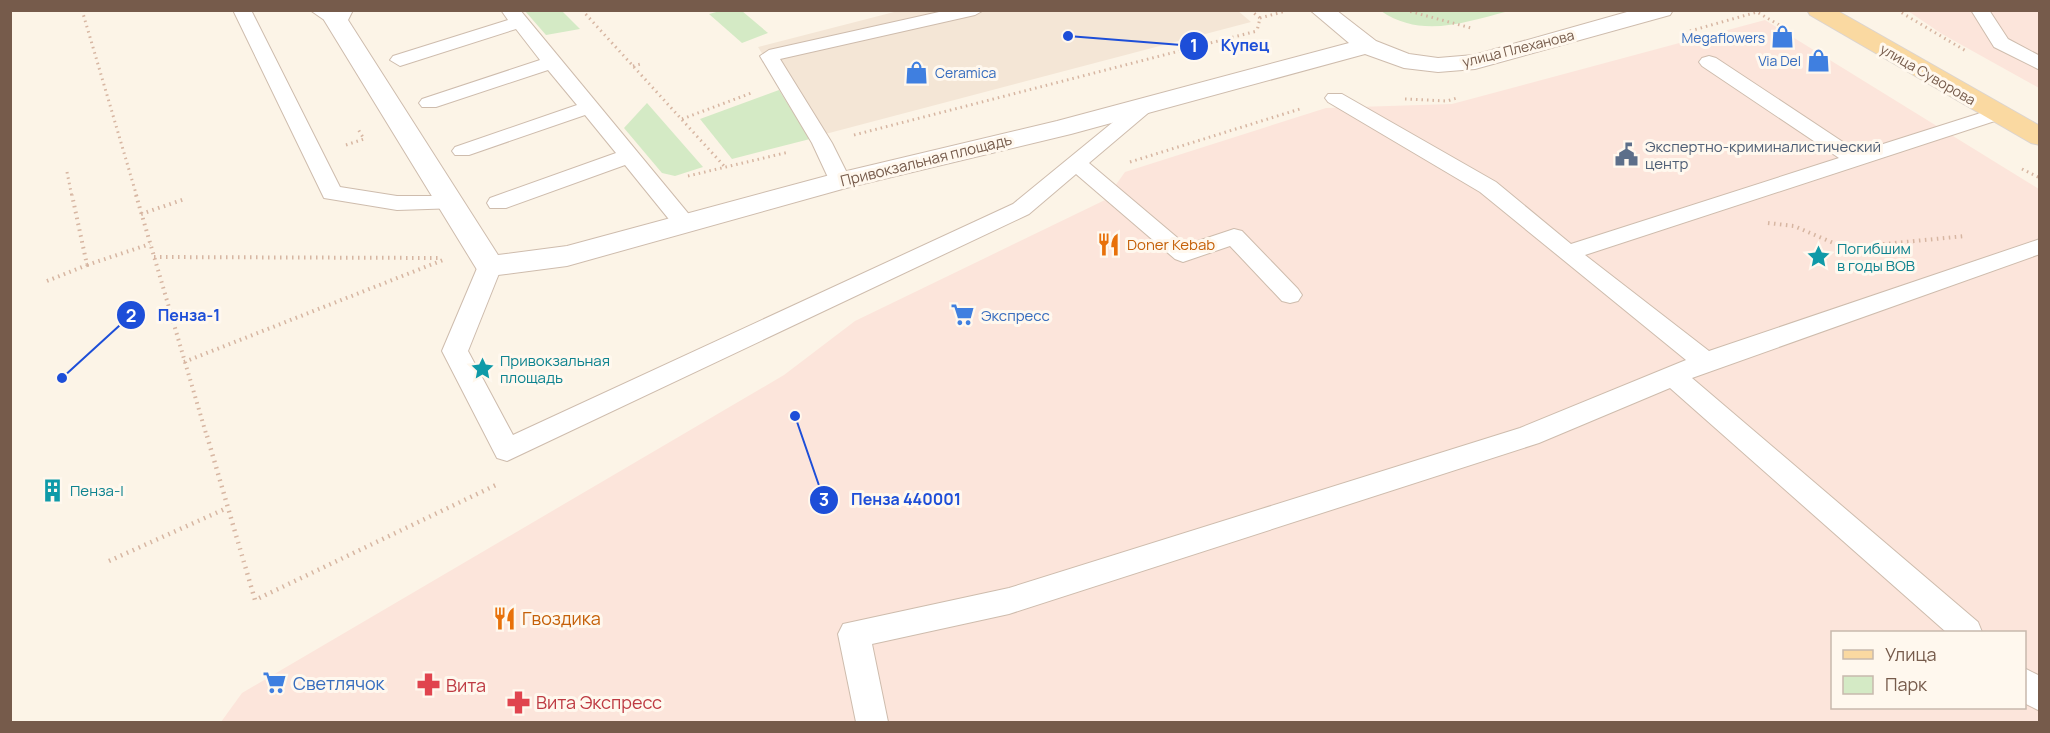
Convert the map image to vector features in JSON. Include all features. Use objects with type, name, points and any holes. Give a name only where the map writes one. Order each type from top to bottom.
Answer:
[{"type":"main road","name":"улица Суворова","points":[[1818,10],[2040,137]]},
{"type":"street","name":"улица Плеханова","points":[[1321,10],[1366,46],[1404,61],[1438,65],[1474,62],[1662,10]]},
{"type":"street","points":[[332,14],[490,266]]},
{"type":"street","points":[[1147,104],[1366,46]]},
{"type":"street","name":"Привокзальная площадь","points":[[490,266],[527,264],[567,256],[840,181],[1062,128],[1147,104]]},
{"type":"lane","points":[[242,10],[332,193],[397,202],[450,203]]},
{"type":"lane","points":[[840,181],[822,143],[769,57],[975,10]]},
{"type":"lane","points":[[1980,10],[2001,43],[2040,64]]},
{"type":"lane","points":[[400,60],[514,16],[684,223]]},
{"type":"lane","points":[[429,103],[552,62]]},
{"type":"lane","points":[[1709,62],[1854,159]]},
{"type":"lane","points":[[1335,98],[1488,187],[1567,253],[1706,362]]},
{"type":"lane","points":[[490,266],[455,351],[507,450],[1021,209],[1147,104]]},
{"type":"lane","points":[[462,151],[589,107]]},
{"type":"lane","points":[[1567,253],[1997,114]]},
{"type":"lane","points":[[498,203],[629,156]]},
{"type":"lane","points":[[1076,163],[1183,254],[1234,236],[1290,295]]},
{"type":"lane","points":[[872,723],[854,634],[1020,597],[1529,436],[1706,362],[2040,246]]},
{"type":"lane","points":[[1672,375],[1964,631]]},
{"type":"lane","points":[[2026,684],[2040,696]]},
{"type":"path","points":[[82,10],[255,600],[497,484]]},
{"type":"path","points":[[582,10],[725,167]]},
{"type":"path","points":[[1250,10],[1260,18]]},
{"type":"path","points":[[1405,10],[1475,29],[1466,32]]},
{"type":"path","points":[[1260,18],[1287,11]]},
{"type":"path","points":[[1688,32],[1757,12]]},
{"type":"path","points":[[1257,31],[1260,18]]},
{"type":"path","points":[[1257,31],[1262,36]]},
{"type":"path","points":[[681,178],[1257,31]]},
{"type":"path","points":[[633,66],[641,64]]},
{"type":"path","points":[[682,119],[785,81]]},
{"type":"path","points":[[1402,99],[1447,101],[1459,97]]},
{"type":"path","points":[[1103,186],[1121,165],[1335,98]]},
{"type":"path","points":[[67,172],[87,265]]},
{"type":"path","points":[[141,214],[185,199]]},
{"type":"path","points":[[1764,222],[1794,226],[1845,248],[1971,235]]},
{"type":"path","points":[[47,281],[150,244]]},
{"type":"path","points":[[154,257],[447,258],[184,362]]},
{"type":"path","points":[[109,561],[227,508]]},
{"type":"shaded area","points":[[1237,10],[1251,22],[814,137],[758,47],[898,11]]},
{"type":"shaded area","points":[[1908,11],[2039,11],[2039,88],[1942,34]]},
{"type":"shaded area","points":[[1765,20],[2039,189],[2039,722],[221,722],[242,693],[784,375],[855,321],[1105,200],[1125,172],[1326,108],[1452,104]]},
{"type":"green space","points":[[525,11],[562,11],[580,29],[546,35]]},
{"type":"green space","points":[[720,11],[742,11],[768,33],[742,43],[709,14]]},
{"type":"green space","points":[[1381,11],[1509,11],[1444,26],[1428,26],[1396,19]]},
{"type":"green space","points":[[779,90],[810,139],[732,159],[700,119]]},
{"type":"green space","points":[[647,103],[703,167],[675,176],[662,173],[624,128]]},
{"type":"place","name":"Купец","points":[[1068,36]]},
{"type":"place","name":"Megaflowers","points":[[1783,37]]},
{"type":"place","name":"Via Del","points":[[1819,60]]},
{"type":"place","name":"Ceramica","points":[[917,72]]},
{"type":"place","name":"Экспертно-криминалистический центр","points":[[1627,155]]},
{"type":"place","name":"Doner Kebab","points":[[1109,244]]},
{"type":"place","name":"Погибшим в годы ВОВ","points":[[1819,257]]},
{"type":"place","name":"Экспресс","points":[[963,315]]},
{"type":"place","name":"Привокзальная площадь","points":[[482,369]]},
{"type":"place","name":"Пенза-1","points":[[62,378]]},
{"type":"place","name":"Пенза 440001","points":[[795,416]]},
{"type":"place","name":"Пенза-I","points":[[52,490]]},
{"type":"place","name":"Гвоздика","points":[[504,618]]},
{"type":"place","name":"Светлячок","points":[[275,683]]},
{"type":"place","name":"Вита","points":[[428,685]]},
{"type":"place","name":"Вита Экспресс","points":[[518,702]]}]
